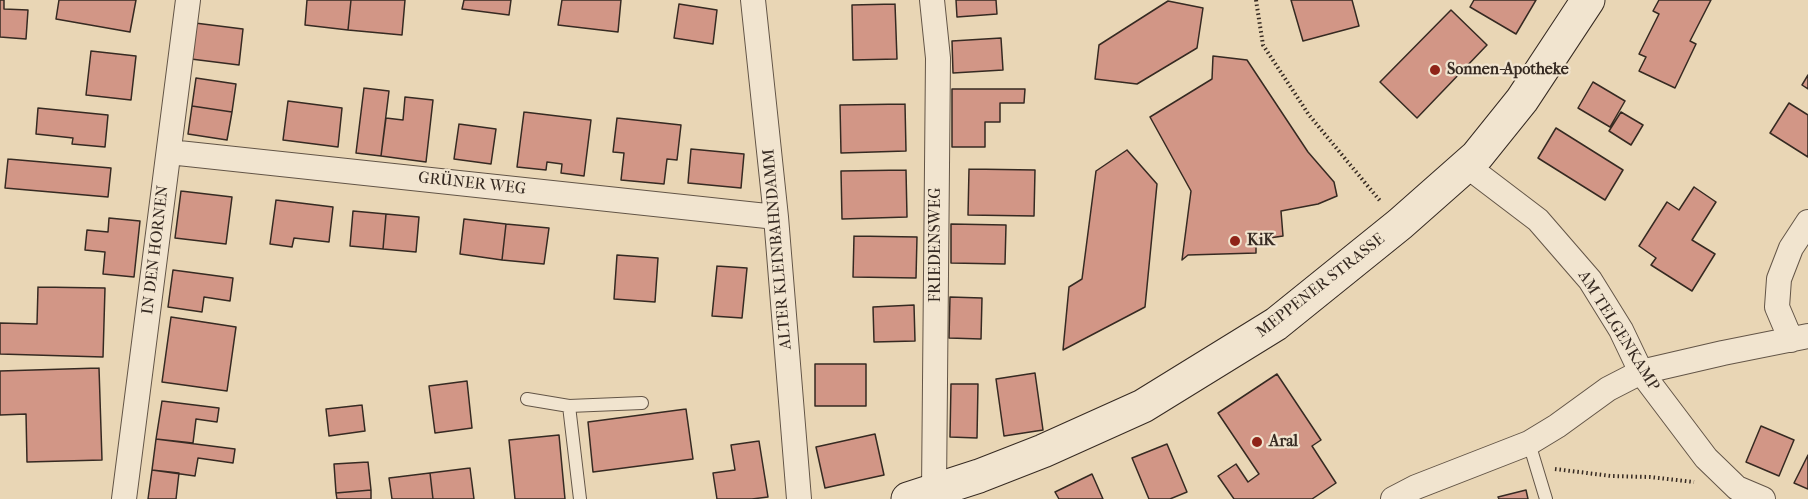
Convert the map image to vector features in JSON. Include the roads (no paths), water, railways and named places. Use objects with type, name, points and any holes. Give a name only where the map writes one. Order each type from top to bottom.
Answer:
[{"type":"main road","name":"MEPPENER STRASSE","points":[[921,495],[1043,452],[1143,406],[1276,324],[1400,224],[1467,166],[1522,100],[1588,0]]},
{"type":"street","name":"IN DEN HORNEN","points":[[124,499],[188,0]]},
{"type":"street","name":"ALTER KLEINBAHNDAMM","points":[[753,0],[776,217],[799,499]]},
{"type":"street","name":"FRIEDENSWEG","points":[[921,495],[938,58],[933,0]]},
{"type":"street","name":"GRÜNER WEG","points":[[169,152],[776,217]]},
{"type":"street","name":"AM TELGENKAMP","points":[[1467,166],[1538,220],[1590,280],[1621,330],[1641,372],[1706,458],[1737,488],[1763,499]]},
{"type":"street","points":[[1393,499],[1416,487],[1529,443],[1608,389],[1641,372],[1800,338],[1777,307],[1779,279],[1791,248],[1808,222]]},
{"type":"lane","points":[[527,399],[568,406],[642,403]]},
{"type":"lane","points":[[568,406],[580,499]]},
{"type":"lane","points":[[1529,443],[1546,499]]},
{"type":"place","name":"Sonnen-Apotheke","points":[[1435,70]]},
{"type":"place","name":"KiK","points":[[1235,241]]},
{"type":"place","name":"Aral","points":[[1257,442]]}]
